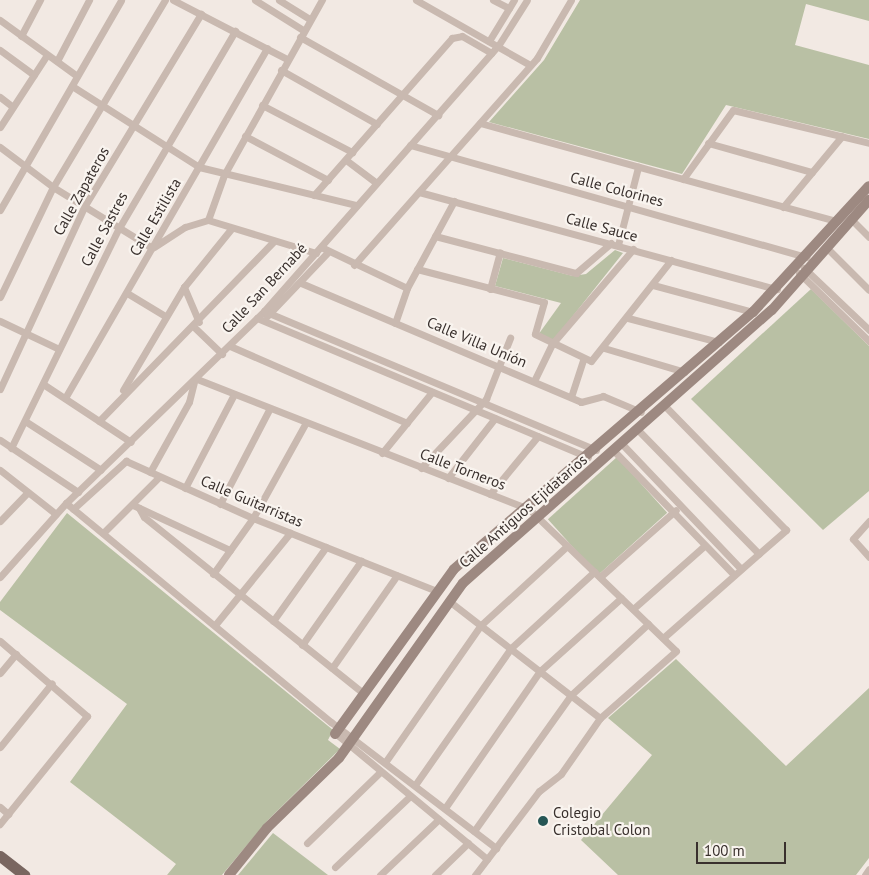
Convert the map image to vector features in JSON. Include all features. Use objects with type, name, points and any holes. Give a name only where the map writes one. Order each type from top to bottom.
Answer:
[{"type":"main road","points":[[0,856],[24,875]]},
{"type":"street","points":[[21,36],[40,0]]},
{"type":"street","points":[[56,61],[89,0]]},
{"type":"street","points":[[0,210],[23,164],[72,86],[121,0]]},
{"type":"street","points":[[0,297],[53,187],[104,105],[165,0]]},
{"type":"street","points":[[173,0],[287,59]]},
{"type":"street","points":[[255,0],[302,34],[438,115]]},
{"type":"street","points":[[280,0],[310,19]]},
{"type":"street","points":[[208,220],[224,175],[287,59],[322,0]]},
{"type":"street","points":[[416,0],[530,65]]},
{"type":"street","points":[[493,0],[509,8]]},
{"type":"street","points":[[489,41],[514,0]]},
{"type":"street","name":"Calle San Bernabé","points":[[267,312],[356,205],[498,46],[526,0]]},
{"type":"street","points":[[354,265],[530,65],[570,0]]},
{"type":"street","name":"Calle Zapateros","points":[[0,389],[84,207],[201,14]]},
{"type":"street","points":[[0,20],[77,76]]},
{"type":"street","name":"Calle Sastres","points":[[11,448],[119,228],[235,31]]},
{"type":"street","points":[[314,195],[452,38],[462,36],[492,53]]},
{"type":"street","name":"Calle Estilista","points":[[65,398],[267,48]]},
{"type":"street","points":[[0,50],[34,75]]},
{"type":"street","points":[[0,127],[47,55]]},
{"type":"street","points":[[281,70],[376,124]]},
{"type":"street","points":[[72,86],[200,167],[224,175],[356,205]]},
{"type":"street","points":[[0,97],[13,107]]},
{"type":"street","points":[[262,105],[352,152]]},
{"type":"street","points":[[683,179],[730,111],[739,110],[869,143]]},
{"type":"street","points":[[480,123],[836,221]]},
{"type":"street","points":[[245,136],[328,180]]},
{"type":"street","points":[[783,207],[842,136]]},
{"type":"street","points":[[708,142],[812,172]]},
{"type":"street","name":"Calle Colorines","points":[[410,145],[448,158],[627,206],[804,263]]},
{"type":"street","points":[[0,146],[53,187],[152,248],[185,226],[208,220],[274,241],[327,253],[407,288]]},
{"type":"street","points":[[346,160],[376,183]]},
{"type":"street","points":[[435,236],[576,272],[614,244],[638,167]]},
{"type":"street","name":"Calle Antiguos Ejidatarios","points":[[336,727],[454,569],[529,509],[753,312],[804,263],[836,221],[869,186]]},
{"type":"street","name":"Calle Sauce","points":[[419,192],[777,289]]},
{"type":"street","name":"Calle Antiguos Ejidatarios","points":[[804,263],[827,248],[850,219],[869,200]]},
{"type":"street","points":[[395,323],[407,288],[454,201]]},
{"type":"street","points":[[850,219],[869,237]]},
{"type":"street","points":[[119,397],[164,316],[231,228]]},
{"type":"street","points":[[100,421],[119,397],[196,325],[274,241]]},
{"type":"street","points":[[827,248],[869,290]]},
{"type":"street","points":[[534,381],[552,344],[632,249]]},
{"type":"street","points":[[490,289],[500,252]]},
{"type":"street","name":"Calle San Bernabé","points":[[0,577],[66,503],[230,346],[302,283],[327,253]]},
{"type":"street","points":[[417,269],[544,302],[545,310],[535,330],[552,344],[583,359],[592,360],[628,318],[671,260]]},
{"type":"street","points":[[804,263],[805,275],[869,341]]},
{"type":"street","name":"Calle Antiguos Ejidatarios","points":[[229,875],[267,828],[351,741],[449,601],[538,517],[665,406],[805,275],[804,263]]},
{"type":"street","points":[[805,275],[869,329]]},
{"type":"street","name":"Calle Villa Unión","points":[[302,283],[585,403],[603,396],[641,412]]},
{"type":"street","points":[[654,285],[753,312]]},
{"type":"street","points":[[184,288],[196,325],[222,354]]},
{"type":"street","points":[[127,293],[164,316]]},
{"type":"street","points":[[267,312],[597,450]]},
{"type":"street","points":[[628,318],[719,342]]},
{"type":"street","points":[[260,319],[588,457]]},
{"type":"street","points":[[0,321],[59,350]]},
{"type":"street","points":[[421,468],[473,410],[483,402],[510,338]]},
{"type":"street","points":[[230,346],[407,423]]},
{"type":"street","points":[[604,348],[685,372]]},
{"type":"street","points":[[571,397],[583,359]]},
{"type":"street","points":[[150,472],[190,402],[195,381]]},
{"type":"street","name":"Calle Torneros","points":[[195,381],[529,509],[676,651],[600,718]]},
{"type":"street","points":[[43,384],[131,442]]},
{"type":"street","points":[[382,453],[432,392]]},
{"type":"street","points":[[185,488],[233,396]]},
{"type":"street","points":[[663,638],[786,530],[665,406]]},
{"type":"street","points":[[220,504],[269,410]]},
{"type":"street","points":[[448,478],[496,418]]},
{"type":"street","points":[[25,421],[101,470]]},
{"type":"street","points":[[213,574],[253,518],[305,424]]},
{"type":"street","points":[[638,430],[759,554]]},
{"type":"street","points":[[490,494],[538,436]]},
{"type":"street","points":[[1,444],[11,448],[78,492]]},
{"type":"street","points":[[619,448],[680,506],[741,570]]},
{"type":"street","points":[[619,448],[673,512],[734,575]]},
{"type":"street","name":"Calle Guitarristas","points":[[73,509],[122,461],[253,518],[436,591]]},
{"type":"street","points":[[0,470],[56,514]]},
{"type":"street","points":[[103,533],[136,507],[159,477]]},
{"type":"street","points":[[0,521],[28,492]]},
{"type":"street","points":[[66,503],[336,727],[380,772],[487,859]]},
{"type":"street","points":[[600,577],[680,506]]},
{"type":"street","points":[[136,507],[230,550]]},
{"type":"street","points":[[136,507],[144,517],[213,574],[363,693]]},
{"type":"street","points":[[869,521],[853,539],[869,557]]},
{"type":"street","points":[[215,625],[242,597],[290,533]]},
{"type":"street","points":[[633,609],[704,545]]},
{"type":"street","points":[[386,762],[480,625],[567,546]]},
{"type":"street","points":[[273,622],[326,547]]},
{"type":"street","points":[[302,645],[361,561]]},
{"type":"street","points":[[415,785],[511,648],[594,572]]},
{"type":"street","points":[[332,668],[397,576]]},
{"type":"street","points":[[445,808],[540,671],[622,598]]},
{"type":"street","points":[[449,601],[600,718],[558,778],[539,791],[474,875]]},
{"type":"street","points":[[474,831],[571,695],[648,624]]},
{"type":"street","points":[[0,641],[52,683],[87,716],[0,824]]},
{"type":"street","points":[[0,673],[16,654]]},
{"type":"street","points":[[0,747],[52,683]]},
{"type":"street","points":[[336,727],[351,741],[386,762],[496,848]]},
{"type":"street","points":[[307,843],[380,772]]},
{"type":"street","points":[[335,867],[410,796]]},
{"type":"street","points":[[0,806],[8,814]]},
{"type":"street","points":[[380,875],[438,819]]},
{"type":"street","points":[[435,875],[468,843]]},
{"type":"street","points":[[865,875],[869,870]]},
{"type":"green space","points":[[580,0],[869,0],[869,21],[806,4],[795,45],[869,65],[869,139],[726,105],[682,174],[489,122],[544,60]]},
{"type":"green space","points":[[615,250],[623,253],[553,341],[538,335],[561,303],[495,286],[503,258],[573,276],[586,274]]},
{"type":"green space","points":[[811,289],[869,346],[869,491],[823,530],[691,399]]},
{"type":"green space","points":[[617,457],[667,513],[598,575],[548,519]]},
{"type":"green space","points":[[67,513],[333,730],[328,740],[340,749],[268,820],[222,875],[167,875],[176,864],[70,782],[127,704],[0,610],[0,602]]},
{"type":"green space","points":[[676,659],[786,766],[869,688],[869,858],[856,875],[618,875],[581,840],[652,755],[608,718]]},
{"type":"green space","points":[[273,833],[328,875],[238,875]]},
{"type":"place","name":"Colegio Cristobal Colon","points":[[543,821]]}]
